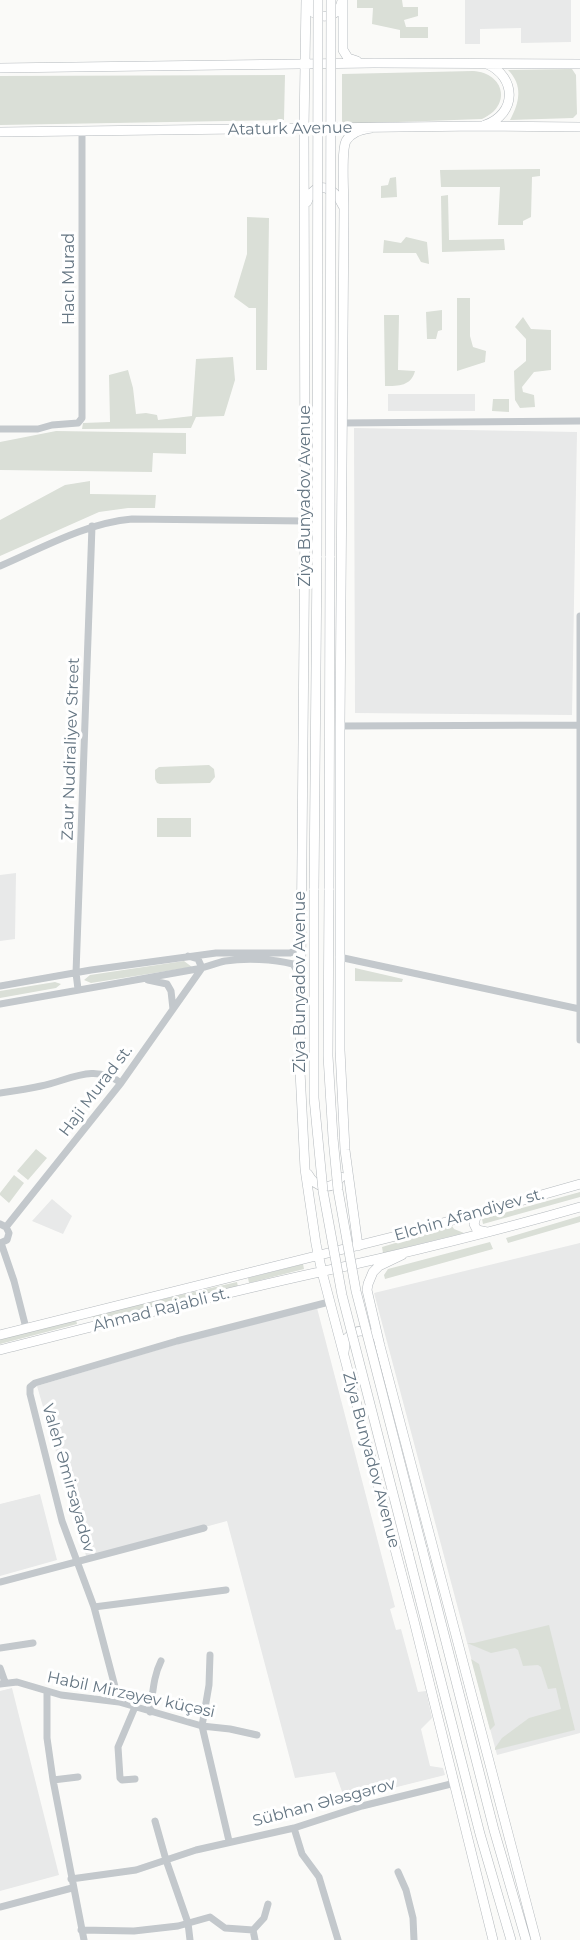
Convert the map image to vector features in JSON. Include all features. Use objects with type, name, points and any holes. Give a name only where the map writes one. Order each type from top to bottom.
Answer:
[{"type":"main road","points":[[307,0],[314,13],[325,17],[337,12],[342,0]]},
{"type":"main road","name":"Ziya Bunyadov Avenue","points":[[307,0],[304,129],[305,520],[300,940],[300,1089],[306,1169],[318,1255],[329,1302],[455,1783],[493,1940]]},
{"type":"main road","name":"Ziya Bunyadov Avenue","points":[[318,0],[314,856],[314,1098],[317,1138],[324,1202],[342,1295],[422,1613],[480,1834],[511,1940]]},
{"type":"main road","name":"Ziya Bunyadov Avenue","points":[[331,0],[328,1056],[338,1190],[356,1291],[494,1830],[526,1940]]},
{"type":"main road","points":[[342,0],[345,54],[352,60],[374,63]]},
{"type":"main road","points":[[270,65],[291,62],[298,58],[306,48]]},
{"type":"main road","points":[[0,68],[374,63],[580,64]]},
{"type":"main road","points":[[480,63],[493,67],[502,74],[508,84],[510,94],[503,113],[494,122],[480,126]]},
{"type":"main road","name":"Ataturk Avenue","points":[[0,132],[480,126],[580,127]]},
{"type":"main road","points":[[358,1246],[345,1157],[340,1072],[344,151],[346,141],[355,132],[371,128]]},
{"type":"main road","points":[[306,213],[309,196],[313,191],[322,188],[334,191],[344,208]]},
{"type":"main road","points":[[314,856],[303,724],[316,635]]},
{"type":"main road","points":[[329,858],[340,726],[330,635]]},
{"type":"main road","points":[[306,1169],[314,1183],[319,1186],[329,1186],[342,1176],[345,1157]]},
{"type":"main road","name":"Elchin Afandiyev st.","points":[[318,1255],[580,1184]]},
{"type":"main road","name":"Elchin Afandiyev st.","points":[[322,1272],[495,1232],[580,1207]]},
{"type":"main road","points":[[482,1212],[474,1220],[475,1227],[484,1233],[495,1232]]},
{"type":"main road","name":"Ahmad Rajabli st.","points":[[0,1335],[318,1255]]},
{"type":"main road","points":[[402,1255],[379,1266],[370,1279],[367,1290],[536,1940]]},
{"type":"main road","name":"Ahmad Rajabli st.","points":[[0,1350],[322,1272]]},
{"type":"main road","points":[[242,1273],[246,1289]]},
{"type":"main road","points":[[79,1315],[82,1329]]},
{"type":"main road","points":[[344,1359],[346,1340],[355,1332],[370,1333],[380,1346]]},
{"type":"main road","points":[[438,1611],[461,1653]]},
{"type":"main road","points":[[422,1613],[436,1710]]},
{"type":"main road","points":[[486,1746],[494,1830]]},
{"type":"main road","points":[[455,1783],[480,1834]]},
{"type":"street","name":"Hacı Murad","points":[[0,429],[38,429],[52,424],[80,422],[82,417],[82,131]]},
{"type":"street","points":[[342,423],[580,421]]},
{"type":"street","points":[[0,566],[92,526],[114,520],[305,520]]},
{"type":"street","name":"Zaur Nudiraliyev Street","points":[[78,989],[76,973],[92,526]]},
{"type":"street","points":[[580,616],[580,1040]]},
{"type":"street","points":[[340,726],[579,725]]},
{"type":"street","points":[[0,986],[218,952],[290,953],[297,950],[300,940]]},
{"type":"street","points":[[188,956],[198,959],[202,968]]},
{"type":"street","points":[[339,957],[580,1009]]},
{"type":"street","points":[[0,1004],[139,980],[223,962],[283,962],[293,964],[300,976]]},
{"type":"street","name":"Haji Murad st.","points":[[3,1226],[121,1083],[202,968]]},
{"type":"street","points":[[139,980],[159,981],[166,984],[171,991],[172,1009]]},
{"type":"street","points":[[0,1093],[43,1086],[91,1074],[105,1074],[121,1083]]},
{"type":"street","points":[[3,1226],[8,1237],[1,1244],[14,1281],[26,1328]]},
{"type":"street","name":"Valeh Əmirsayadov","points":[[119,1702],[93,1607],[62,1521],[30,1387],[35,1383],[177,1341],[329,1302]]},
{"type":"street","points":[[0,1582],[204,1528]]},
{"type":"street","points":[[93,1607],[225,1590]]},
{"type":"street","points":[[0,1648],[33,1643]]},
{"type":"street","points":[[210,1655],[209,1685],[202,1726],[229,1841]]},
{"type":"street","points":[[150,1712],[154,1680],[161,1661]]},
{"type":"street","points":[[0,1668],[3,1683]]},
{"type":"street","name":"Habil Mirzəyev küçəsi","points":[[3,1683],[17,1682],[47,1692],[119,1702],[202,1726],[230,1728],[257,1735]]},
{"type":"street","points":[[47,1692],[47,1738],[52,1780],[84,1940]]},
{"type":"street","points":[[135,1707],[117,1752],[120,1778],[122,1780],[135,1779]]},
{"type":"street","points":[[52,1780],[78,1777]]},
{"type":"street","name":"Sübhan Ələsgərov","points":[[71,1879],[122,1873],[229,1841],[294,1828],[362,1806],[455,1783]]},
{"type":"street","points":[[155,1821],[188,1923],[190,1940]]},
{"type":"street","points":[[294,1828],[302,1854],[319,1877],[338,1940]]},
{"type":"street","points":[[398,1872],[406,1890],[413,1918],[414,1940]]},
{"type":"street","points":[[0,1906],[72,1888]]},
{"type":"street","points":[[255,1940],[254,1930],[264,1918],[268,1904]]},
{"type":"street","points":[[81,1930],[134,1931],[178,1926],[210,1917],[225,1928],[254,1930]]},
{"type":"shaded area","points":[[357,0],[402,0],[403,7],[418,7],[418,16],[404,20],[406,27],[428,27],[428,38],[400,38],[400,30],[372,24],[373,8],[357,8]]},
{"type":"shaded area","points":[[465,0],[571,0],[571,42],[521,43],[521,28],[480,29],[480,44],[465,44]]},
{"type":"shaded area","points":[[572,69],[576,75],[577,114],[573,118],[510,120],[518,100],[518,88],[508,70]]},
{"type":"shaded area","points":[[473,71],[484,73],[492,78],[501,91],[498,106],[482,119],[342,124],[342,74]]},
{"type":"shaded area","points":[[285,75],[284,120],[0,125],[0,76]]},
{"type":"shaded area","points":[[540,169],[540,176],[532,177],[531,217],[523,221],[523,225],[498,225],[500,187],[441,187],[440,170]]},
{"type":"shaded area","points":[[396,177],[397,197],[381,198],[381,186],[388,185],[390,178]]},
{"type":"shaded area","points":[[448,195],[449,240],[504,239],[505,250],[442,252],[441,196]]},
{"type":"shaded area","points":[[247,217],[269,218],[267,370],[256,370],[256,308],[249,308],[234,297],[247,254]]},
{"type":"shaded area","points":[[406,237],[427,242],[429,264],[421,262],[416,253],[383,253],[384,240],[401,243]]},
{"type":"shaded area","points":[[457,298],[470,298],[470,336],[473,347],[486,351],[485,362],[457,371]]},
{"type":"shaded area","points":[[442,310],[442,330],[438,331],[436,339],[427,339],[426,312]]},
{"type":"shaded area","points":[[384,315],[399,315],[398,370],[415,371],[411,380],[400,385],[385,386]]},
{"type":"shaded area","points":[[523,317],[531,329],[551,330],[551,370],[534,372],[522,387],[523,392],[534,395],[535,407],[520,408],[515,400],[514,371],[526,361],[526,339],[515,327]]},
{"type":"shaded area","points":[[233,357],[235,380],[224,416],[196,417],[191,428],[82,429],[83,423],[110,422],[109,375],[128,370],[136,414],[157,415],[158,420],[192,416],[196,359]]},
{"type":"shaded area","points":[[388,394],[475,394],[475,411],[388,411]]},
{"type":"shaded area","points":[[493,399],[509,399],[509,412],[492,411]]},
{"type":"shaded area","points":[[354,428],[577,432],[572,715],[355,713]]},
{"type":"shaded area","points":[[56,431],[186,433],[186,454],[153,453],[152,472],[0,470],[0,442]]},
{"type":"shaded area","points":[[90,481],[90,494],[156,495],[155,508],[128,508],[99,512],[0,556],[0,520],[65,485]]},
{"type":"shaded area","points":[[209,765],[214,769],[215,777],[210,783],[160,784],[155,779],[155,770],[159,767]]},
{"type":"shaded area","points":[[157,818],[191,818],[191,837],[157,837]]},
{"type":"shaded area","points":[[16,873],[15,939],[0,941],[0,875]]},
{"type":"shaded area","points":[[184,961],[192,967],[91,983],[84,980],[90,975]]},
{"type":"shaded area","points":[[355,968],[403,979],[402,982],[355,981]]},
{"type":"shaded area","points":[[55,982],[61,984],[56,988],[0,998],[0,991]]},
{"type":"shaded area","points":[[36,1149],[47,1158],[28,1180],[17,1171]]},
{"type":"shaded area","points":[[14,1175],[24,1183],[9,1203],[0,1193]]},
{"type":"shaded area","points":[[580,1192],[580,1197],[483,1224],[482,1219]]},
{"type":"shaded area","points":[[52,1199],[72,1216],[63,1234],[32,1221]]},
{"type":"shaded area","points":[[580,1216],[580,1222],[508,1243],[506,1238]]},
{"type":"shaded area","points":[[452,1226],[464,1233],[383,1253],[382,1247]]},
{"type":"shaded area","points":[[490,1242],[493,1249],[385,1279],[384,1275],[388,1269]]},
{"type":"shaded area","points":[[580,1243],[580,1733],[497,1755],[374,1293]]},
{"type":"shaded area","points":[[303,1264],[304,1269],[249,1283],[248,1278]]},
{"type":"shaded area","points":[[237,1282],[238,1287],[94,1320],[93,1315]]},
{"type":"shaded area","points":[[317,1308],[395,1607],[390,1609],[396,1630],[401,1629],[418,1692],[426,1691],[432,1718],[421,1729],[430,1766],[443,1768],[445,1775],[345,1800],[335,1772],[295,1778],[227,1521],[87,1559],[37,1386],[174,1345]]},
{"type":"shaded area","points":[[76,1319],[77,1324],[0,1344],[0,1339]]},
{"type":"shaded area","points":[[40,1494],[57,1560],[0,1576],[0,1504]]},
{"type":"shaded area","points":[[549,1625],[575,1730],[495,1750],[502,1738],[529,1718],[561,1709],[556,1688],[548,1689],[541,1667],[538,1665],[523,1666],[518,1650],[515,1648],[491,1653],[467,1643]]},
{"type":"shaded area","points":[[471,1659],[479,1664],[495,1725],[490,1730]]},
{"type":"shaded area","points":[[12,1688],[59,1875],[0,1891],[0,1691]]}]
